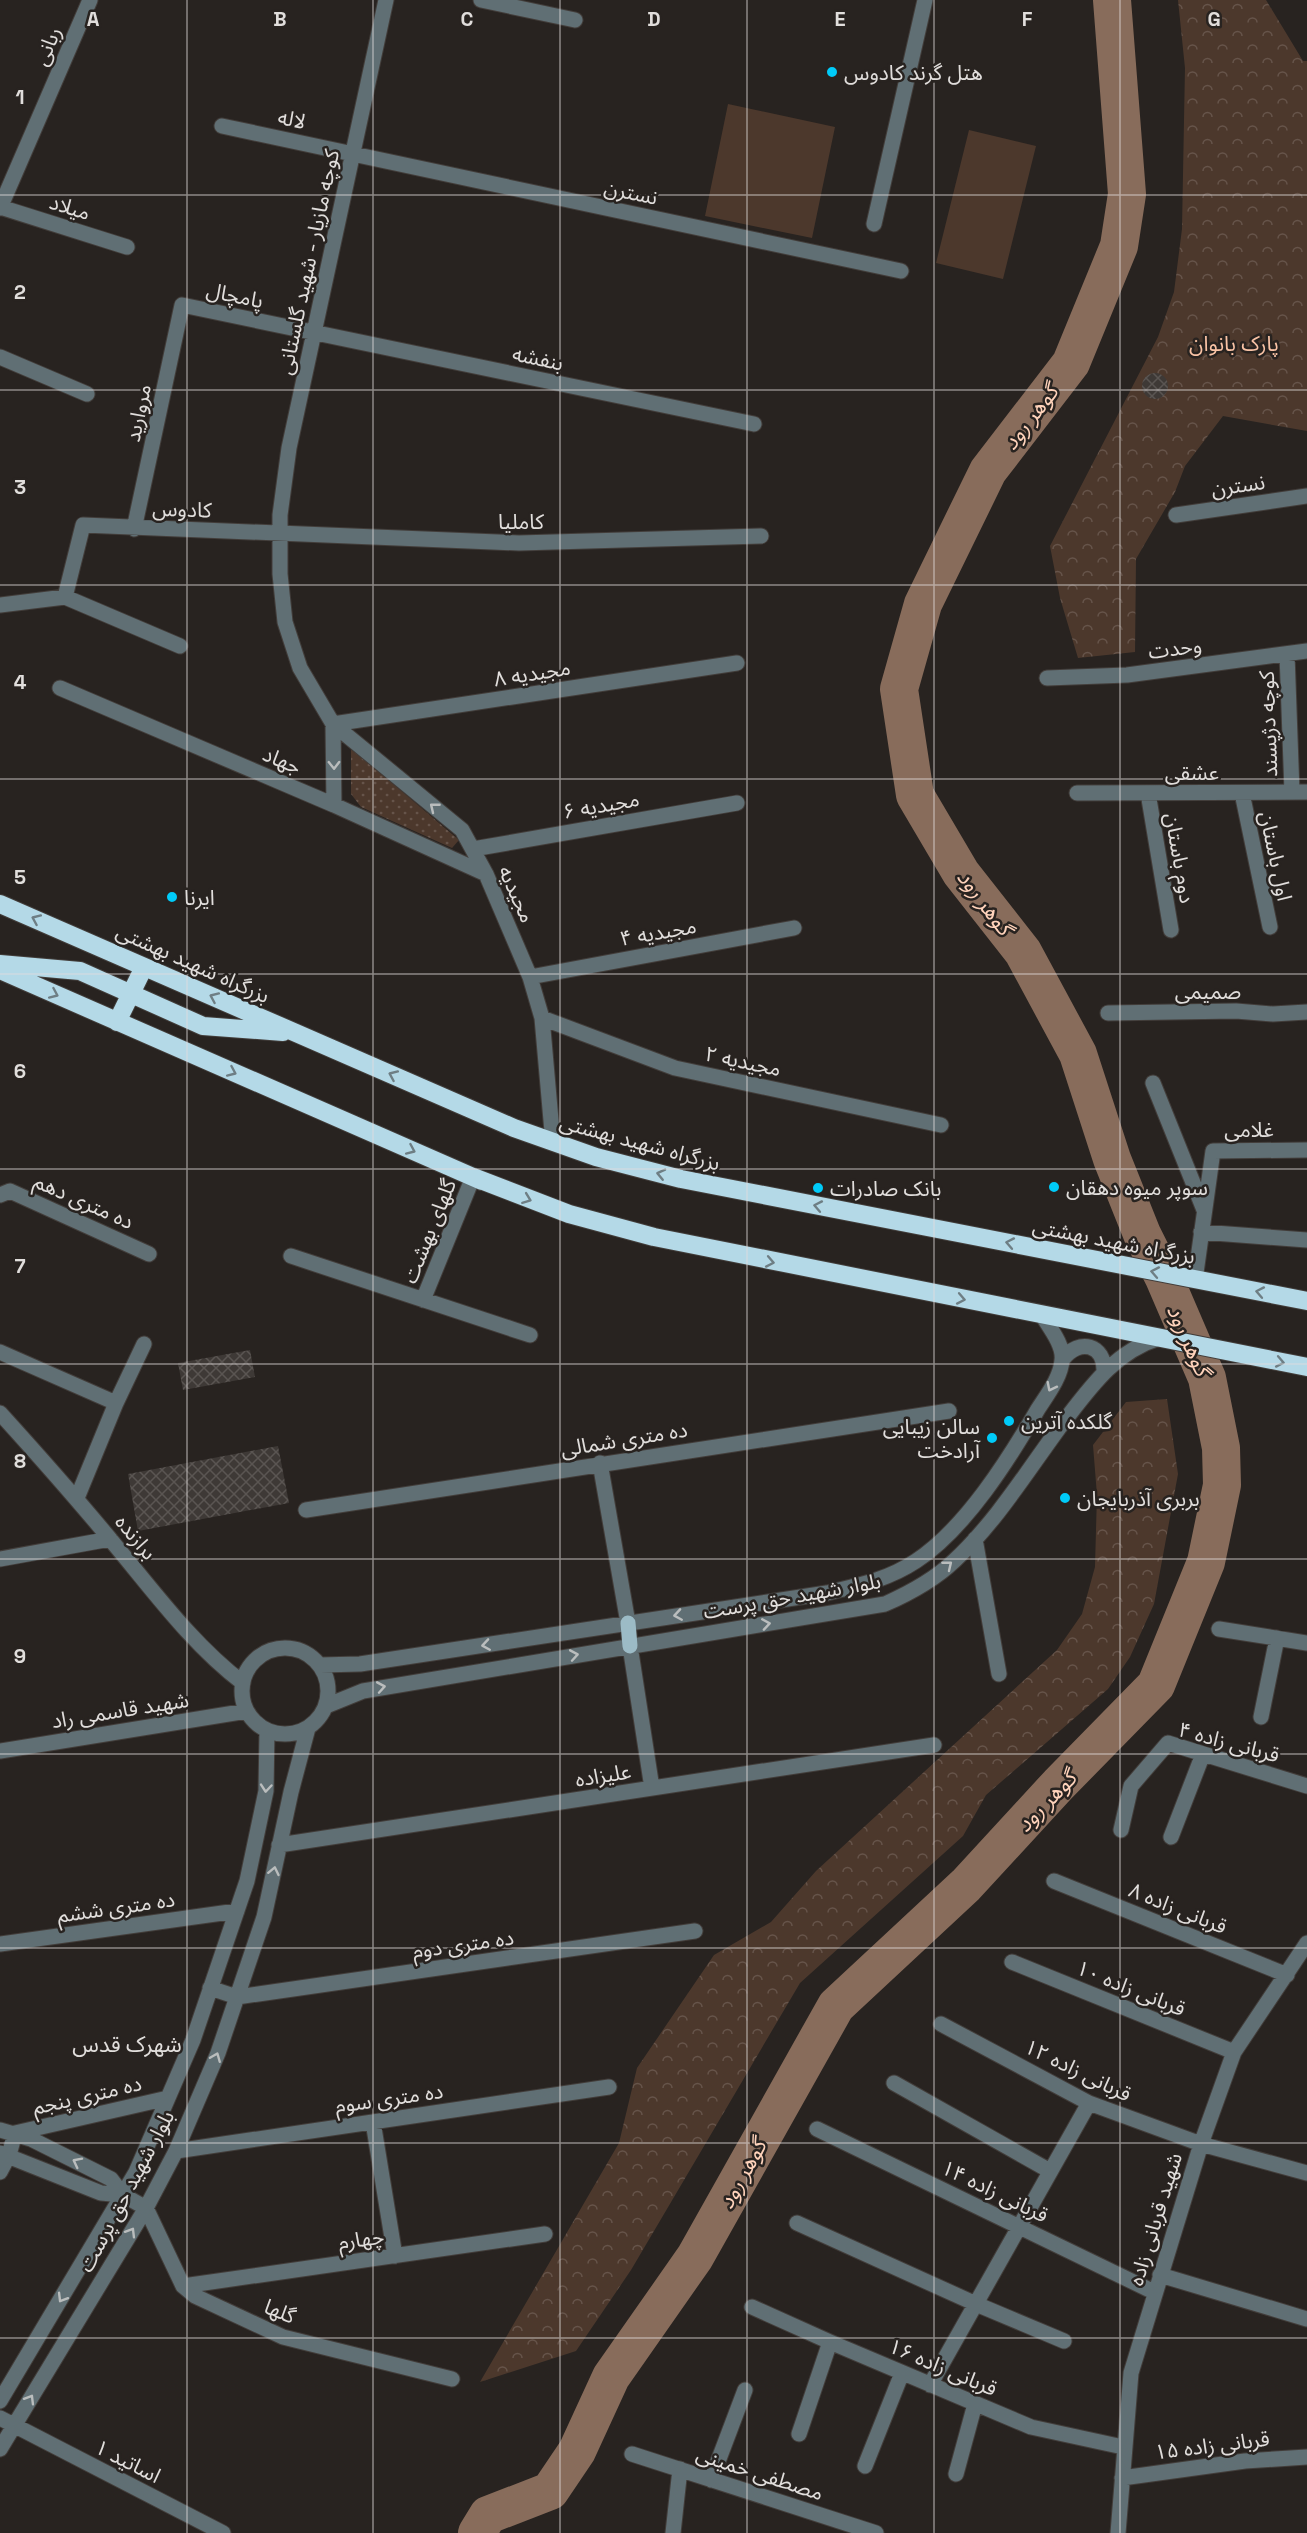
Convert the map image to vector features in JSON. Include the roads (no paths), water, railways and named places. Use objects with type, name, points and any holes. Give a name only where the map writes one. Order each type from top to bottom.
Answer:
[{"type":"highway","name":"بزرگراه شهید بهشتی","points":[[0,904],[552,1143],[664,1175],[1307,1301]]},
{"type":"highway","points":[[0,964],[75,969],[203,1026],[297,1033]]},
{"type":"highway","points":[[117,1022],[144,967]]},
{"type":"highway","points":[[0,970],[481,1181],[569,1214],[645,1235],[1307,1367]]},
{"type":"main road","points":[[628,1623],[630,1646]]},
{"type":"street","name":"ربانی","points":[[0,207],[90,0]]},
{"type":"street","name":"کوچه مازیار - شهید گلستانی","points":[[333,724],[300,668],[285,622],[280,574],[280,515],[289,448],[386,0]]},
{"type":"street","points":[[482,0],[575,20]]},
{"type":"street","points":[[874,224],[925,0]]},
{"type":"street","name":"لاله","points":[[222,126],[352,154]]},
{"type":"street","name":"نسترن","points":[[352,154],[901,272]]},
{"type":"street","name":"میلاد","points":[[0,207],[127,247]]},
{"type":"street","name":"پامچال","points":[[182,305],[314,333]]},
{"type":"street","name":"مروارید","points":[[134,529],[182,305]]},
{"type":"street","name":"بنفشه","points":[[314,333],[754,424]]},
{"type":"street","points":[[0,357],[87,394]]},
{"type":"street","name":"نسترن","points":[[1176,515],[1307,496]]},
{"type":"street","name":"کادوس","points":[[65,597],[83,525],[280,534]]},
{"type":"street","name":"کاملیا","points":[[280,534],[519,543],[761,536]]},
{"type":"street","points":[[0,605],[65,597],[180,646]]},
{"type":"street","name":"وحدت","points":[[1047,678],[1127,675],[1307,651]]},
{"type":"street","name":"کوچه دژپسند","points":[[1287,654],[1299,792]]},
{"type":"street","name":"مجیدیه ۸","points":[[333,724],[737,663]]},
{"type":"street","name":"جهاد","points":[[60,688],[334,805],[486,874]]},
{"type":"street","points":[[333,724],[334,805]]},
{"type":"street","name":"مجیدیه","points":[[333,724],[462,830],[473,849],[530,977],[542,1018],[552,1143]]},
{"type":"street","name":"عشقی","points":[[1077,793],[1299,792]]},
{"type":"street","name":"دوم باستان","points":[[1148,793],[1171,930]]},
{"type":"street","name":"اول باستان","points":[[1242,793],[1270,927]]},
{"type":"street","name":"مجیدیه ۶","points":[[473,849],[737,803]]},
{"type":"street","name":"مجیدیه ۴","points":[[530,977],[795,928]]},
{"type":"street","name":"صمیمی","points":[[1108,1013],[1236,1011],[1273,1014],[1307,1012]]},
{"type":"street","name":"مجیدیه ۲","points":[[542,1018],[675,1068],[941,1125]]},
{"type":"street","points":[[1153,1083],[1204,1210]]},
{"type":"street","name":"غلامی","points":[[1204,1281],[1198,1259],[1213,1151],[1307,1150]]},
{"type":"street","name":"گلهای بهشت","points":[[423,1300],[481,1181]]},
{"type":"street","name":"ده متری دهم","points":[[0,1195],[10,1191],[149,1254]]},
{"type":"street","points":[[1202,1232],[1307,1240]]},
{"type":"street","points":[[291,1256],[530,1335]]},
{"type":"street","points":[[1042,1315],[1056,1337],[1063,1359]]},
{"type":"street","name":"بلوار شهید حق پرست","points":[[326,1706],[363,1691],[848,1612],[885,1604],[915,1590],[953,1562],[975,1539],[1096,1379],[1120,1358],[1147,1342],[1159,1338]]},
{"type":"street","points":[[77,1498],[116,1402],[144,1344]]},
{"type":"street","points":[[1063,1359],[1070,1350],[1080,1346],[1091,1347],[1100,1354],[1104,1372]]},
{"type":"street","points":[[0,1352],[116,1402]]},
{"type":"street","name":"بلوار شهید حق پرست","points":[[320,1665],[360,1664],[827,1593],[883,1580],[918,1560],[947,1535],[978,1501],[1021,1438],[1053,1385],[1063,1359]]},
{"type":"street","name":"ده متری شمالی","points":[[306,1510],[949,1411]]},
{"type":"street","name":"برازنده","points":[[0,1413],[77,1498],[219,1665],[243,1683]]},
{"type":"street","points":[[600,1464],[628,1623]]},
{"type":"street","points":[[0,1559],[110,1539]]},
{"type":"street","points":[[975,1539],[999,1674]]},
{"type":"street","points":[[1219,1629],[1307,1643]]},
{"type":"street","points":[[1261,1717],[1277,1638]]},
{"type":"street","points":[[630,1646],[652,1788]]},
{"type":"street","points":[[283,1648],[297,1650],[310,1656],[320,1665],[328,1685],[326,1706],[319,1718],[308,1728],[295,1733],[281,1734],[267,1730],[247,1711],[243,1697],[243,1683],[248,1670],[257,1659],[269,1651],[283,1648]]},
{"type":"street","name":"شهید قاسمی راد","points":[[0,1751],[247,1711]]},
{"type":"street","name":"بلوار شهید حق پرست","points":[[0,2449],[146,2208],[176,2151],[218,2053],[264,1917],[308,1728]]},
{"type":"street","name":"بلوار شهید حق پرست","points":[[0,2401],[136,2172],[193,2040],[247,1881],[266,1791],[267,1730]]},
{"type":"street","name":"قربانی زاده ۴","points":[[1121,1830],[1131,1786],[1168,1743],[1307,1786]]},
{"type":"street","name":"علیزاده","points":[[279,1845],[934,1745]]},
{"type":"street","points":[[1171,1837],[1203,1754]]},
{"type":"street","name":"قربانی زاده ۸","points":[[1054,1881],[1287,1975]]},
{"type":"street","name":"ده متری ششم","points":[[0,1944],[237,1911]]},
{"type":"street","name":"ده متری دوم","points":[[237,1997],[695,1931]]},
{"type":"street","name":"شهید قربانی زاده","points":[[1118,2533],[1131,2373],[1201,2144],[1234,2052],[1307,1943]]},
{"type":"street","name":"قربانی زاده ۱۰","points":[[1012,1962],[1234,2052]]},
{"type":"street","points":[[210,1988],[237,1997]]},
{"type":"street","name":"قربانی زاده ۱۲","points":[[941,2024],[1089,2103],[1201,2144],[1307,2173]]},
{"type":"street","points":[[894,2083],[1050,2171]]},
{"type":"street","name":"ده متری سوم","points":[[176,2151],[609,2087]]},
{"type":"street","name":"ده متری پنجم","points":[[15,2133],[168,2098]]},
{"type":"street","points":[[930,2385],[1089,2103]]},
{"type":"street","points":[[373,2122],[394,2256]]},
{"type":"street","name":"قربانی زاده ۱۴","points":[[817,2129],[1154,2292]]},
{"type":"street","points":[[0,2130],[15,2133],[111,2179],[123,2195],[146,2208],[183,2286]]},
{"type":"street","points":[[0,2172],[4,2154],[15,2133]]},
{"type":"street","points":[[4,2154],[101,2193],[123,2195]]},
{"type":"street","points":[[797,2223],[1064,2341]]},
{"type":"street","name":"چهارم","points":[[183,2286],[545,2234]]},
{"type":"street","points":[[1160,2275],[1307,2319]]},
{"type":"street","name":"گلها","points":[[183,2286],[195,2296],[284,2337],[452,2379]]},
{"type":"street","name":"قربانی زاده ۱۶","points":[[752,2307],[1031,2427],[1124,2447]]},
{"type":"street","points":[[799,2434],[830,2342]]},
{"type":"street","points":[[865,2466],[902,2373]]},
{"type":"street","points":[[711,2480],[745,2390]]},
{"type":"street","points":[[956,2474],[975,2404]]},
{"type":"street","name":"اساتید ۱","points":[[0,2418],[223,2533]]},
{"type":"street","name":"مصطفی خمینی","points":[[632,2454],[876,2533]]},
{"type":"street","name":"قربانی زاده ۱۵","points":[[1122,2478],[1245,2461],[1307,2457]]},
{"type":"street","points":[[673,2533],[680,2469]]},
{"type":"waterway","name":"گوهر رود","points":[[477,2533],[488,2515],[550,2491],[577,2451],[611,2377],[695,2257],[836,2006],[966,1885],[1059,1784],[1156,1685],[1206,1562],[1222,1485],[1221,1448],[1207,1378],[1164,1278],[1142,1234],[1112,1159],[1078,1054],[1023,952],[961,873],[915,795],[899,689],[923,604],[988,471],[1071,363],[1119,246],[1127,194],[1112,0]]},
{"type":"place","name":"هتل گرند کادوس","points":[[832,72]]},
{"type":"place","name":"ایرنا","points":[[172,897]]},
{"type":"place","name":"سوپر میوه دهقان","points":[[1054,1187]]},
{"type":"place","name":"بانک صادرات","points":[[818,1188]]},
{"type":"place","name":"گلکده آترین","points":[[1009,1421]]},
{"type":"place","name":"سالن زیبایی آرادخت","points":[[992,1438]]},
{"type":"place","name":"بربری آذربایجان","points":[[1065,1498]]},
{"type":"district","name":"شهرک قدس","points":[[127,2044]]},
{"type":"park label","name":"پارک بانوان","points":[[1234,343]]}]
